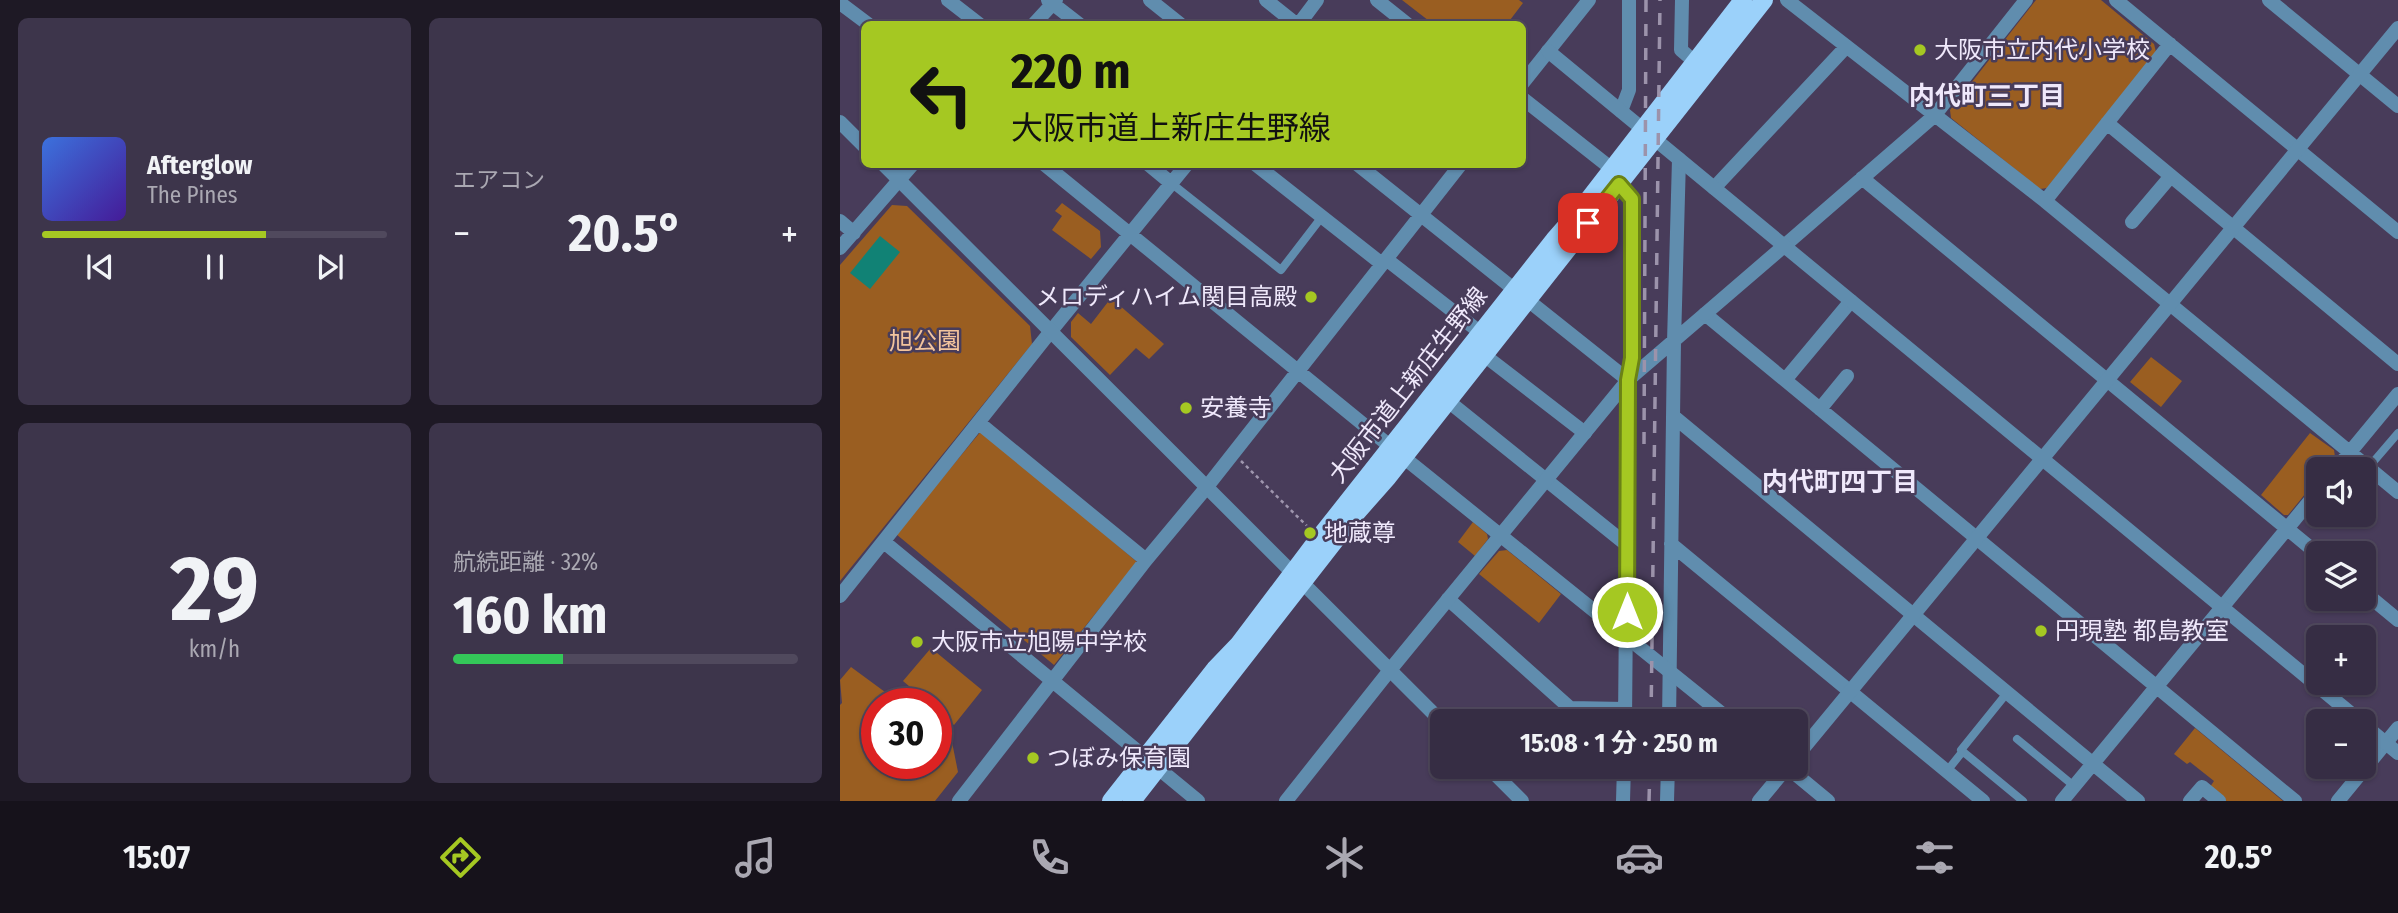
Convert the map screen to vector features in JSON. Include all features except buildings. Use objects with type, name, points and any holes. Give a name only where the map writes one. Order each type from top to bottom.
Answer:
[{"type":"main road","name":"大阪市道上新庄生野線","points":[[1648,134],[1695,62],[1743,0]]},
{"type":"main road","name":"大阪市道上新庄生野線","points":[[1297,577],[1319,538],[1397,452],[1448,401],[1484,355],[1521,295],[1648,134],[1764,0]]},
{"type":"main road","name":"大阪市道上新庄生野線","points":[[1132,801],[1151,764],[1215,669],[1297,577],[1397,452],[1480,333],[1521,295]]},
{"type":"main road","name":"大阪市道上新庄生野線","points":[[1111,801],[1151,764]]},
{"type":"street","points":[[948,0],[975,21]]},
{"type":"street","points":[[1150,0],[1176,21]]},
{"type":"street","points":[[1265,0],[1294,21]]},
{"type":"street","points":[[1300,21],[1317,0]]},
{"type":"street","points":[[1377,0],[1403,21]]},
{"type":"street","points":[[1526,79],[1589,0]]},
{"type":"street","points":[[1621,111],[1629,90],[1629,0]]},
{"type":"street","points":[[1682,0],[1681,50],[1695,62]]},
{"type":"street","points":[[1787,0],[2045,201],[2356,457]]},
{"type":"street","points":[[1286,801],[1628,380],[1934,116],[2026,0]]},
{"type":"street","points":[[2116,0],[2398,232]]},
{"type":"street","points":[[2269,0],[2398,106]]},
{"type":"street","points":[[1036,21],[1052,1],[1075,21]]},
{"type":"street","points":[[840,3],[864,21]]},
{"type":"street","points":[[1808,742],[2398,28]]},
{"type":"street","points":[[2045,201],[2170,44]]},
{"type":"street","points":[[1714,188],[1846,47]]},
{"type":"street","points":[[1548,51],[2345,709]]},
{"type":"street","points":[[1526,101],[1616,176],[1632,199],[1632,358],[1628,380],[1625,709]]},
{"type":"street","points":[[840,122],[861,143]]},
{"type":"street","points":[[2107,123],[2398,364]]},
{"type":"street","points":[[1669,709],[1679,159]]},
{"type":"street","points":[[887,168],[1430,710]]},
{"type":"street","points":[[840,248],[910,168]]},
{"type":"street","points":[[1049,168],[1297,373],[1716,709]]},
{"type":"street","points":[[1153,168],[1171,183]]},
{"type":"street","points":[[840,596],[1184,168]]},
{"type":"street","points":[[1260,168],[1321,218],[1480,333]]},
{"type":"street","points":[[1362,168],[1628,380]]},
{"type":"street","points":[[959,801],[1146,560],[1206,488],[1458,168]]},
{"type":"street","points":[[2132,222],[2171,176]]},
{"type":"street","points":[[1862,178],[2306,544]]},
{"type":"street","points":[[840,221],[854,233]]},
{"type":"street","points":[[1785,380],[1851,301]]},
{"type":"street","points":[[1705,314],[2295,801]]},
{"type":"street","points":[[1484,355],[1585,433]]},
{"type":"street","points":[[1820,409],[1847,376]]},
{"type":"street","points":[[1448,401],[1627,545]]},
{"type":"street","points":[[2346,457],[2395,403]]},
{"type":"street","points":[[1673,416],[2138,801]]},
{"type":"street","points":[[979,423],[1146,560]]},
{"type":"street","points":[[2376,474],[2398,492]]},
{"type":"street","points":[[2062,801],[2306,505]]},
{"type":"street","points":[[884,541],[1198,801]]},
{"type":"street","points":[[1671,544],[1983,801]]},
{"type":"street","points":[[1448,599],[1570,708],[1578,709]]},
{"type":"street","points":[[2376,602],[2398,620]]},
{"type":"street","points":[[2337,801],[2398,728]]},
{"type":"street","points":[[2376,735],[2398,753]]},
{"type":"street","points":[[1501,779],[1522,801]]},
{"type":"street","points":[[1623,801],[1624,779]]},
{"type":"street","points":[[1667,801],[1668,779]]},
{"type":"street","points":[[1759,801],[1777,779]]},
{"type":"street","points":[[1801,779],[1828,801]]},
{"type":"street","points":[[2190,801],[2202,787],[2219,801]]},
{"type":"lane","points":[[1171,183],[1281,270],[1321,218]]},
{"type":"lane","points":[[2376,459],[2398,433]]},
{"type":"lane","points":[[1947,771],[2007,693]]},
{"type":"lane","points":[[2017,739],[2074,786]]},
{"type":"lane","points":[[1963,751],[2023,801]]},
{"type":"path","points":[[1233,454],[1319,538]]},
{"type":"green space","points":[[1402,0],[1519,0],[1523,3],[1509,21],[1429,21]]},
{"type":"green space","points":[[2036,0],[2101,0],[2154,44],[2156,52],[2047,188],[2040,189],[1951,118],[1950,110]]},
{"type":"green space","points":[[1062,203],[1100,231],[1101,247],[1091,259],[1052,230],[1062,216],[1055,211]]},
{"type":"green space","name":"旭公園","points":[[892,205],[907,206],[1030,326],[1032,344],[840,581],[840,265]]},
{"type":"green space","points":[[1111,298],[1164,344],[1149,359],[1136,348],[1110,375],[1071,337],[1071,322],[1078,313],[1091,324]]},
{"type":"green space","points":[[2151,357],[2182,381],[2161,407],[2130,382]]},
{"type":"green space","points":[[982,430],[1137,562],[1054,665],[896,534]]},
{"type":"green space","points":[[2310,433],[2334,450],[2335,457],[2306,457],[2306,493],[2288,515],[2284,515],[2261,495]]},
{"type":"green space","points":[[1473,522],[1487,534],[1488,539],[1475,556],[1458,542]]},
{"type":"green space","points":[[1507,550],[1561,594],[1539,623],[1479,574],[1499,551]]},
{"type":"green space","points":[[931,648],[982,690],[954,725],[952,688],[911,688],[903,681]]},
{"type":"green space","points":[[851,667],[880,688],[861,688],[861,779],[952,779],[952,742],[958,772],[935,801],[840,801],[840,680]]},
{"type":"green space","points":[[2195,728],[2283,801],[2226,801],[2210,787],[2214,781],[2190,762],[2187,764],[2174,754]]},
{"type":"shaded area","points":[[880,236],[900,252],[870,289],[850,273]]},
{"type":"railway","points":[[1644,444],[1646,0]]},
{"type":"railway","points":[[1651,709],[1660,0]]},
{"type":"railway","points":[[1649,801],[1650,779]]},
{"type":"place","name":"大阪市立内代小学校","points":[[1920,50]]},
{"type":"place","name":"メロディハイム関目高殿","points":[[1311,297]]},
{"type":"place","name":"安養寺","points":[[1186,408]]},
{"type":"place","name":"地蔵尊","points":[[1310,533]]},
{"type":"place","name":"円現塾 都島教室","points":[[2041,631]]},
{"type":"place","name":"大阪市立旭陽中学校","points":[[917,642]]},
{"type":"place","name":"つぼみ保育園","points":[[1033,758]]},
{"type":"district","name":"内代町三丁目","points":[[1987,96]]},
{"type":"district","name":"内代町四丁目","points":[[1840,482]]},
{"type":"route","points":[[1588,223],[1619,184],[1632,199],[1627,612]]}]
